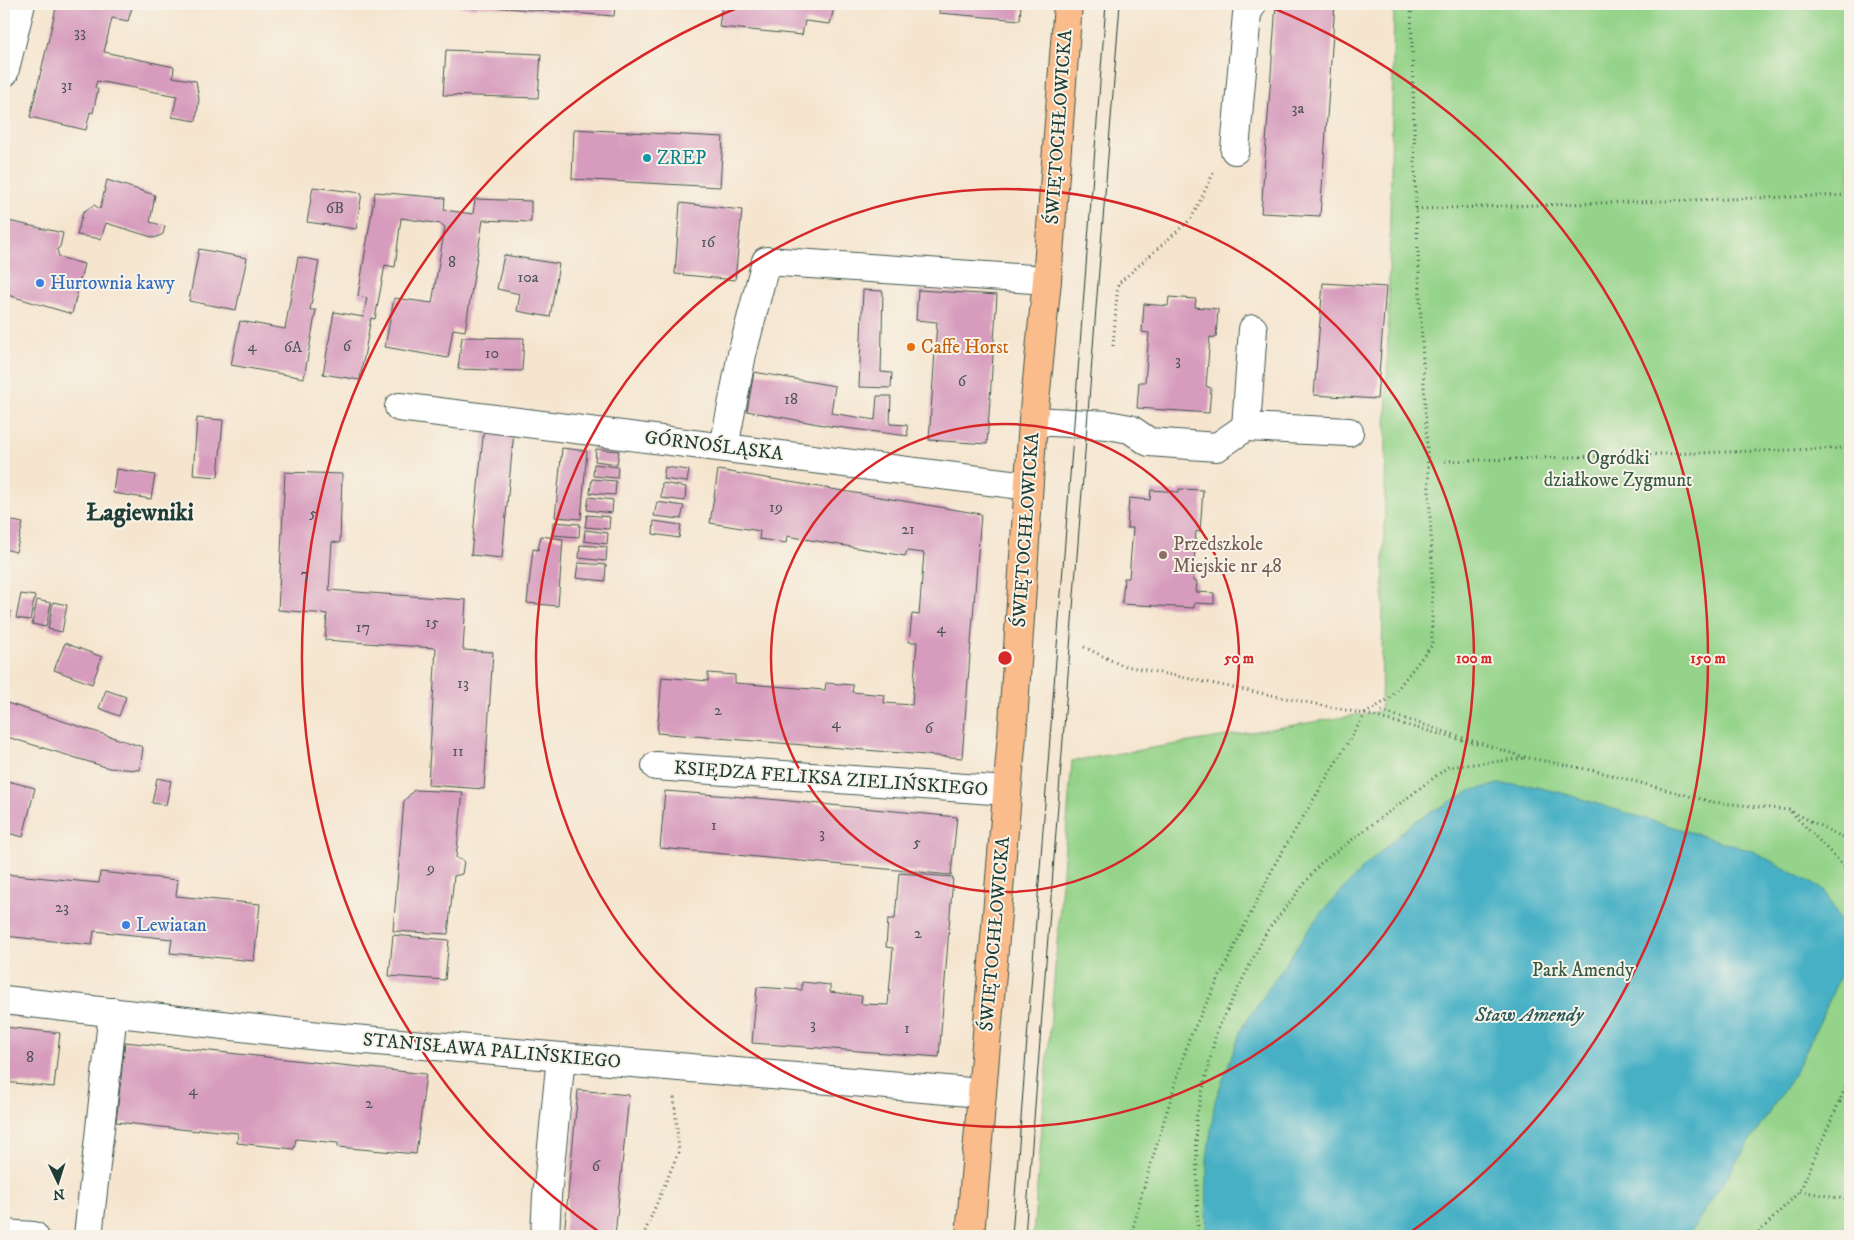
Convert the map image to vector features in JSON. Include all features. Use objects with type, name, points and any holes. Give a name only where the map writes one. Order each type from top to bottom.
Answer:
[{"type":"main road","name":"ŚWIĘTOCHŁOWICKA","points":[[970,1236],[1013,723],[1028,486],[1047,280],[1068,4]]},
{"type":"street","points":[[4,73],[21,4]]},
{"type":"street","points":[[1235,150],[1247,14],[1252,4]]},
{"type":"street","points":[[724,447],[742,354],[766,261],[1047,280]]},
{"type":"street","points":[[1246,428],[1254,329]]},
{"type":"street","name":"GÓRNOŚLĄSKA","points":[[399,407],[1028,486]]},
{"type":"street","points":[[1033,421],[1108,425],[1130,429],[1149,442],[1217,447],[1246,428],[1349,432]]},
{"type":"street","name":"KSIĘDZA FELIKSA ZIELIŃSKIEGO","points":[[656,766],[1007,791]]},
{"type":"street","name":"STANISŁAWA PALIŃSKIEGO","points":[[4,1000],[319,1036],[981,1093]]},
{"type":"street","points":[[88,1236],[112,1012]]},
{"type":"street","points":[[545,1236],[547,1196],[561,1057]]},
{"type":"street","points":[[4,1234],[34,1236]]},
{"type":"path","points":[[1132,1236],[1142,1193],[1189,1038],[1276,862],[1365,714],[1390,698],[1432,644],[1432,556],[1416,209],[1411,4]]},
{"type":"path","points":[[1113,346],[1118,284],[1191,219],[1222,155],[1235,150]]},
{"type":"path","points":[[1416,209],[1850,195]]},
{"type":"path","points":[[1444,461],[1850,448]]},
{"type":"path","points":[[1084,647],[1121,665],[1365,714],[1526,758],[1596,771],[1712,802],[1789,810],[1850,841]]},
{"type":"path","points":[[1381,711],[1526,758]]},
{"type":"path","points":[[1198,1236],[1196,1118],[1217,1030],[1267,931],[1320,864],[1448,767],[1526,758]]},
{"type":"path","points":[[1789,810],[1850,872]]},
{"type":"path","points":[[1755,1236],[1800,1191],[1850,1077]]},
{"type":"path","points":[[643,1236],[679,1151],[674,1090]]},
{"type":"path","points":[[1840,1102],[1850,1100]]},
{"type":"path","points":[[1800,1191],[1850,1200]]},
{"type":"green space","points":[[1394,4],[1850,4],[1850,1236],[1033,1236],[1072,761],[1381,711]]},
{"type":"water","name":"Staw Amendy","points":[[1498,784],[1528,785],[1562,793],[1755,852],[1824,890],[1843,926],[1841,973],[1795,1073],[1688,1236],[1206,1236],[1207,1159],[1215,1101],[1242,1028],[1315,920],[1362,869],[1413,822],[1470,791]]},
{"type":"building","points":[[57,4],[133,4],[128,21],[112,18],[104,52],[174,67],[173,77],[196,81],[199,99],[196,121],[172,117],[177,96],[97,81],[95,88],[98,89],[93,113],[90,112],[86,130],[30,117]]},
{"type":"building","points":[[443,4],[615,4],[614,16],[477,6],[477,8]]},
{"type":"building","points":[[722,4],[835,4],[830,24],[805,21],[802,35],[719,27]]},
{"type":"building","points":[[940,4],[1021,4],[1020,20],[939,13]]},
{"type":"building","points":[[1276,4],[1335,4],[1320,216],[1261,213]]},
{"type":"building","points":[[446,50],[541,54],[538,98],[443,95]]},
{"type":"building","name":"ZREP","points":[[574,129],[723,137],[720,187],[572,179]]},
{"type":"building","points":[[107,180],[155,195],[150,222],[165,226],[163,234],[155,238],[106,223],[101,239],[77,235],[83,212],[94,205],[100,209]]},
{"type":"building","points":[[313,187],[362,193],[356,229],[307,222]]},
{"type":"building","points":[[375,192],[445,198],[444,210],[473,214],[475,199],[531,201],[531,222],[483,220],[465,331],[453,329],[448,358],[385,347],[394,298],[432,303],[445,227],[441,224],[401,218],[395,267],[385,265],[375,319],[371,318],[360,380],[323,374],[334,312],[363,317],[367,298],[358,296]]},
{"type":"building","points":[[680,203],[742,210],[735,280],[675,274]]},
{"type":"building","points":[[4,220],[63,233],[60,247],[57,249],[59,257],[84,264],[72,314],[4,294]]},
{"type":"building","points":[[199,249],[247,258],[236,310],[189,301]]},
{"type":"building","points":[[504,255],[559,264],[550,317],[517,311],[520,294],[497,289]]},
{"type":"building","points":[[298,257],[319,261],[310,310],[316,310],[304,378],[231,365],[240,321],[285,329]]},
{"type":"building","points":[[1323,283],[1386,287],[1377,399],[1314,395]]},
{"type":"building","points":[[863,290],[883,291],[881,372],[892,373],[891,388],[859,387]]},
{"type":"building","points":[[918,290],[997,295],[987,444],[929,440],[937,322],[916,320]]},
{"type":"building","points":[[1169,297],[1196,299],[1195,307],[1218,309],[1216,338],[1210,337],[1206,386],[1211,388],[1209,413],[1137,408],[1139,382],[1145,382],[1149,333],[1142,332],[1144,304],[1168,306]]},
{"type":"building","points":[[462,337],[524,338],[522,371],[458,369]]},
{"type":"building","points":[[754,372],[835,386],[831,413],[875,420],[877,396],[891,396],[890,424],[907,425],[908,436],[829,426],[747,411]]},
{"type":"building","points":[[197,418],[223,420],[218,477],[193,475]]},
{"type":"building","points":[[484,427],[514,431],[502,558],[471,555]]},
{"type":"building","points":[[562,448],[587,451],[581,519],[555,517]]},
{"type":"building","points":[[596,449],[619,451],[617,464],[595,461]]},
{"type":"building","points":[[594,464],[618,467],[617,478],[593,476]]},
{"type":"building","points":[[665,467],[689,470],[687,482],[663,479]]},
{"type":"building","points":[[116,469],[155,475],[151,499],[113,493]]},
{"type":"building","points":[[718,470],[981,514],[962,758],[657,733],[662,677],[708,681],[708,673],[735,675],[735,683],[825,690],[826,683],[853,685],[852,692],[885,695],[884,703],[912,705],[917,642],[909,642],[912,614],[919,615],[924,553],[907,551],[905,556],[787,536],[786,543],[759,539],[760,531],[710,523]]},
{"type":"building","points":[[285,472],[342,474],[340,543],[332,542],[329,590],[466,600],[463,650],[493,652],[484,789],[428,785],[436,648],[325,640],[327,614],[278,610]]},
{"type":"building","points":[[592,479],[616,481],[615,495],[590,493]]},
{"type":"building","points":[[662,483],[686,487],[685,501],[661,498]]},
{"type":"building","name":"Przedszkole Miejskie nr 48","points":[[1179,489],[1203,490],[1200,532],[1196,531],[1193,581],[1197,581],[1196,592],[1214,593],[1214,604],[1194,603],[1194,608],[1122,604],[1124,578],[1129,578],[1133,528],[1127,528],[1129,498],[1150,500],[1151,490],[1179,492]]},
{"type":"building","points":[[589,497],[613,500],[612,513],[587,510]]},
{"type":"building","points":[[657,502],[684,506],[681,519],[654,516]]},
{"type":"building","points":[[587,515],[610,517],[609,529],[585,527]]},
{"type":"building","points":[[8,520],[23,523],[16,552],[4,549],[4,538]]},
{"type":"building","points":[[654,521],[681,525],[679,538],[653,534]]},
{"type":"building","points":[[553,522],[580,524],[579,537],[552,535]]},
{"type":"building","points":[[585,530],[608,533],[607,544],[584,541]]},
{"type":"building","points":[[541,536],[563,539],[558,606],[527,603],[533,549],[538,550]]},
{"type":"building","points":[[580,545],[607,547],[606,561],[579,558]]},
{"type":"building","points":[[578,563],[606,565],[605,581],[576,578]]},
{"type":"building","points":[[21,594],[35,596],[30,620],[16,618]]},
{"type":"building","points":[[37,600],[51,603],[46,627],[32,624]]},
{"type":"building","points":[[53,602],[67,605],[62,632],[48,629]]},
{"type":"building","points":[[4,610],[11,611],[7,635],[4,635]]},
{"type":"building","points":[[65,643],[102,657],[92,684],[54,670]]},
{"type":"building","points":[[106,690],[126,697],[119,716],[99,708]]},
{"type":"building","points":[[4,702],[143,747],[140,770],[109,768],[4,736]]},
{"type":"building","points":[[157,778],[171,781],[166,805],[152,803]]},
{"type":"building","points":[[4,780],[35,788],[23,837],[4,832]]},
{"type":"building","points":[[414,790],[463,792],[456,858],[464,861],[462,874],[454,876],[448,934],[393,931],[404,801]]},
{"type":"building","points":[[665,791],[957,817],[951,875],[660,848]]},
{"type":"building","points":[[100,872],[178,880],[176,896],[260,904],[254,961],[170,953],[172,939],[94,931],[92,945],[4,936],[4,874],[99,883]]},
{"type":"building","points":[[899,873],[953,877],[939,1057],[752,1043],[757,987],[802,990],[802,982],[830,985],[830,992],[862,996],[861,1004],[888,1005],[893,948],[886,947],[888,919],[895,919]]},
{"type":"building","points":[[393,935],[449,940],[445,980],[389,976]]},
{"type":"building","points":[[4,1027],[60,1033],[54,1087],[4,1082]]},
{"type":"building","points":[[125,1042],[426,1074],[416,1154],[338,1147],[338,1143],[296,1139],[294,1149],[237,1143],[238,1133],[199,1129],[198,1131],[116,1122]]},
{"type":"building","points":[[578,1090],[629,1095],[615,1236],[564,1236]]},
{"type":"tram line","points":[[1012,1236],[1106,4]]},
{"type":"tram line","points":[[1025,1236],[1120,4]]},
{"type":"place","name":"ZREP","points":[[647,158]]},
{"type":"place","name":"Hurtownia kawy","points":[[40,283]]},
{"type":"place","name":"Caffe Horst","points":[[911,347]]},
{"type":"place","name":"Przedszkole Miejskie nr 48","points":[[1163,555]]},
{"type":"place","name":"Lewiatan","points":[[126,925]]},
{"type":"district","name":"Łagiewniki","points":[[140,513]]},
{"type":"park label","name":"Ogródki działkowe Zygmunt","points":[[1618,469]]},
{"type":"park label","name":"Park Amendy","points":[[1583,970]]}]
